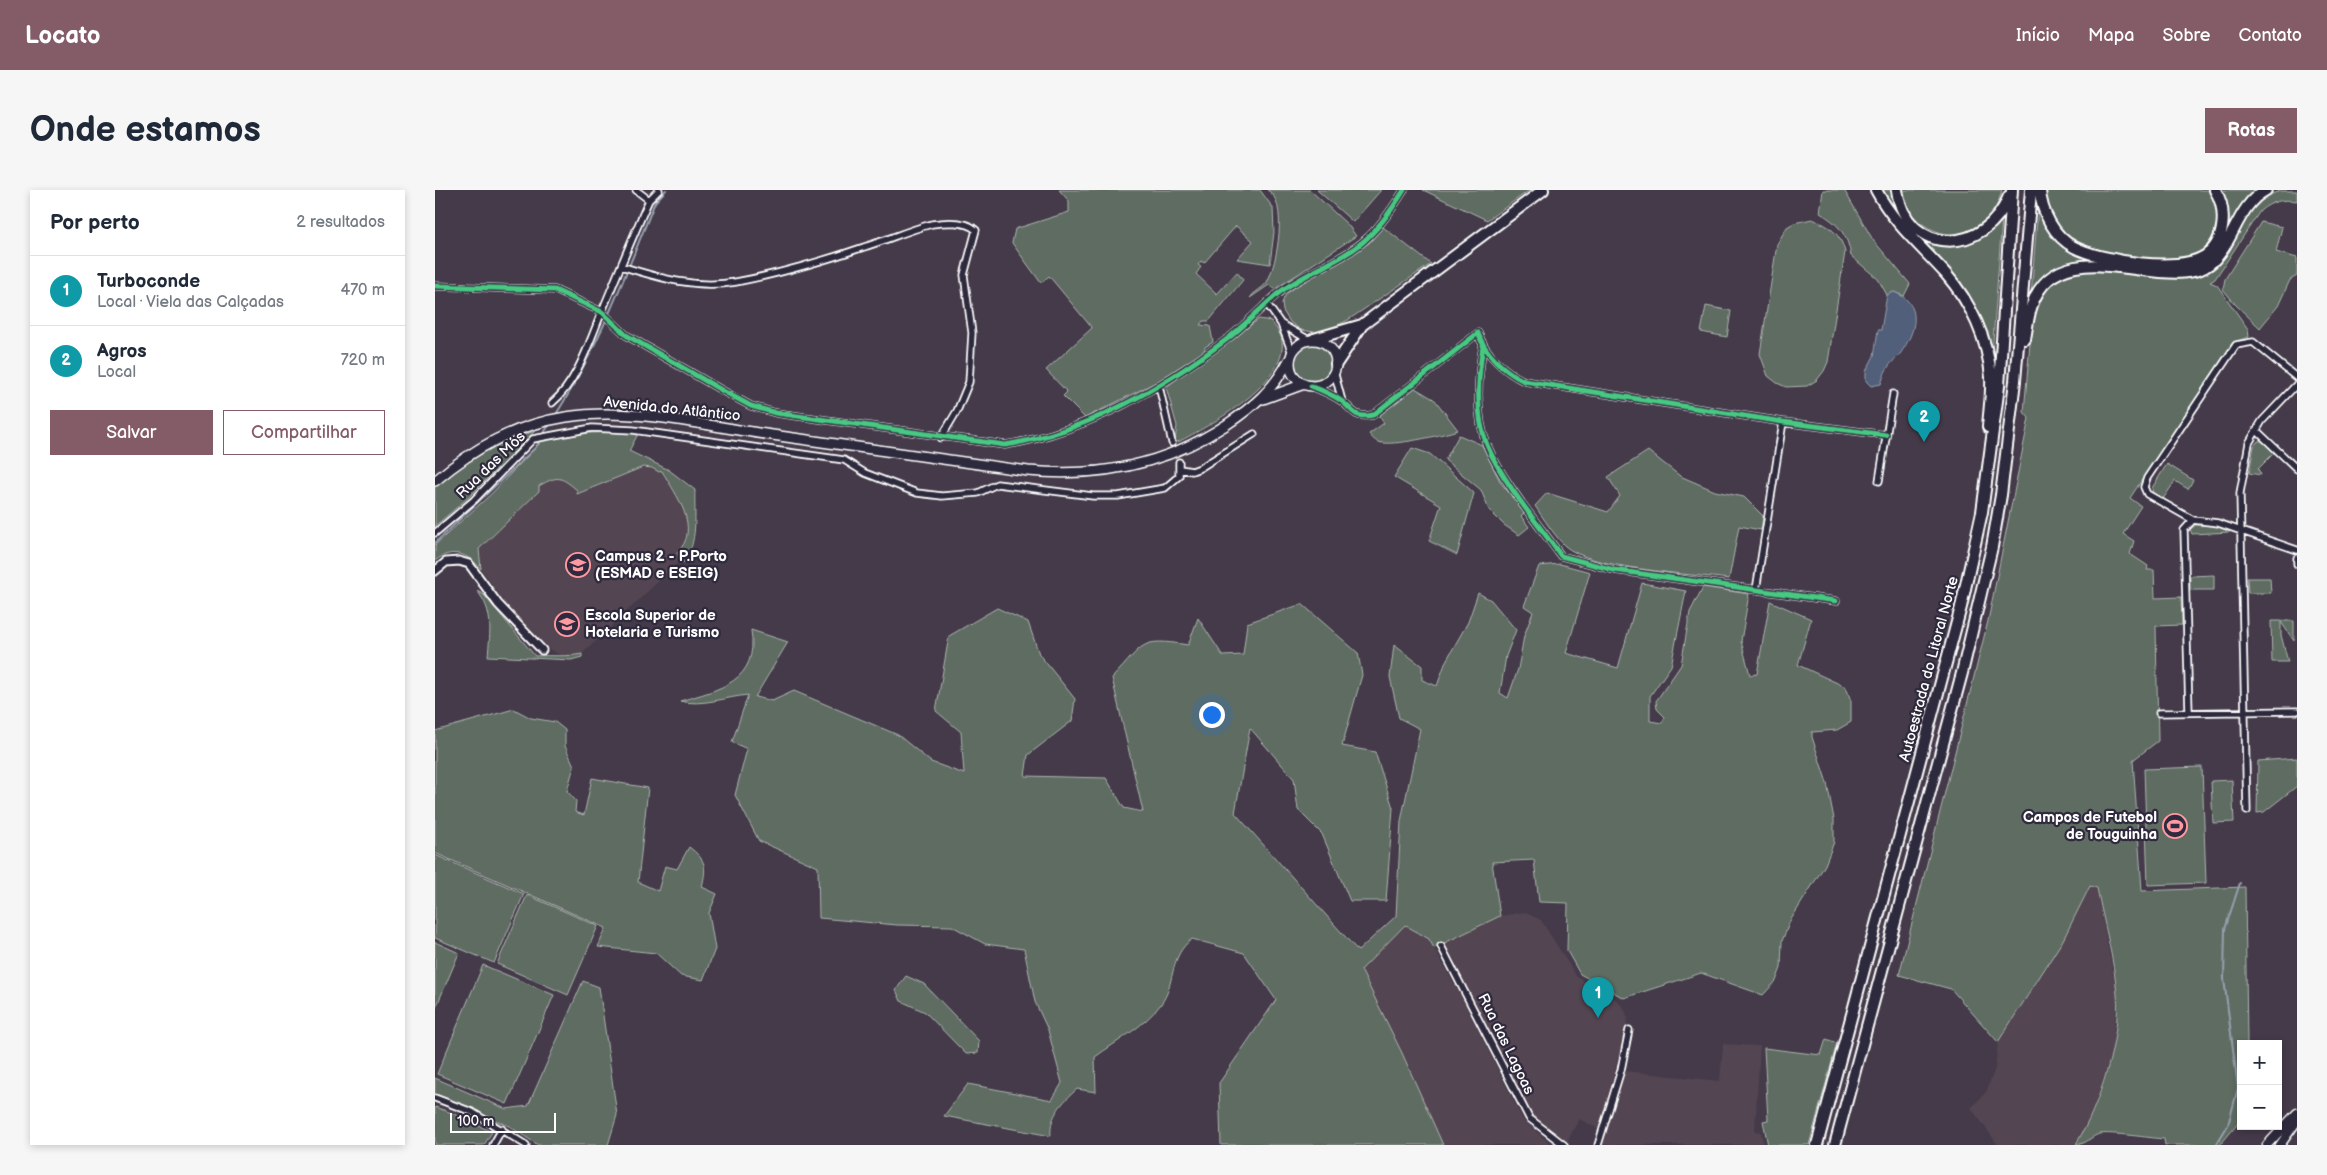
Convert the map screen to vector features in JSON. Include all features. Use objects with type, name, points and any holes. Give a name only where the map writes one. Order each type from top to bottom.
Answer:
[{"type":"highway","points":[[1312,340],[1362,325],[1543,190]]},
{"type":"highway","points":[[1876,190],[1898,225],[1946,274],[1971,310],[1986,349],[1991,378],[1988,436],[1993,440]]},
{"type":"highway","points":[[1897,190],[1902,209],[1915,226],[1929,236],[1951,241],[1970,238],[1987,228],[2005,206],[2011,190]]},
{"type":"highway","name":"Autoestrada do Litoral Norte","points":[[1817,1145],[1961,608],[1982,512],[2000,376],[2011,190]]},
{"type":"highway","name":"Autoestrada do Litoral Norte","points":[[1835,1145],[1979,604],[2001,495],[2015,382],[2031,190]]},
{"type":"highway","points":[[2039,190],[2040,202],[2047,218],[2058,233],[2073,247],[2103,256],[2166,265],[2188,263],[2206,256],[2215,244],[2223,227],[2223,217],[2220,199],[2215,190]]},
{"type":"highway","points":[[2015,382],[2032,304],[2049,280],[2068,268],[2089,265],[2169,273],[2195,271],[2206,266],[2215,258],[2252,200],[2266,190]]},
{"type":"highway","points":[[1335,368],[1362,325]]},
{"type":"main road","points":[[1312,340],[1323,342],[1332,350],[1335,368],[1325,382],[1308,385],[1262,399],[1300,344],[1312,340]]},
{"type":"main road","points":[[1290,357],[1293,375],[1308,385]]},
{"type":"main road","name":"Avenida do Atlântico","points":[[435,481],[471,453],[511,432],[551,420],[597,414],[665,420],[1028,471],[1072,474],[1101,472],[1166,457],[1213,433],[1262,399]]},
{"type":"main road","points":[[2267,1145],[2297,1113]]},
{"type":"main road","points":[[2280,1145],[2297,1121]]},
{"type":"street","points":[[636,190],[649,200]]},
{"type":"street","points":[[552,402],[564,389],[575,370],[602,312],[649,200],[659,190]]},
{"type":"street","points":[[435,286],[555,290],[602,312],[626,336],[751,406],[776,413],[941,438],[1005,445],[1031,440],[1081,424],[1159,386],[1226,340],[1281,292],[1363,242],[1381,223],[1404,190]]},
{"type":"street","points":[[621,266],[675,281],[699,285],[735,282],[855,250],[934,224],[971,226],[976,230],[964,275],[972,333],[972,365],[966,393],[941,438]]},
{"type":"street","points":[[1267,304],[1281,324],[1290,357]]},
{"type":"street","points":[[1281,324],[1312,340]]},
{"type":"street","points":[[1308,385],[1342,401],[1353,414],[1363,417],[1373,415],[1478,332],[1483,346],[1511,374],[1524,381],[1783,422],[1885,435]]},
{"type":"street","points":[[2297,378],[2253,342],[2235,345],[2147,478],[2144,487],[2147,494],[2193,520],[2218,523],[2297,550]]},
{"type":"street","points":[[1483,346],[1479,370],[1481,414],[1487,445],[1505,477],[1561,556],[1614,570],[1836,601]]},
{"type":"street","points":[[1335,368],[1342,401]]},
{"type":"street","points":[[2247,811],[2240,493],[2249,443],[2257,430],[2297,384]]},
{"type":"street","points":[[1159,386],[1172,443]]},
{"type":"street","points":[[1879,481],[1893,394]]},
{"type":"street","points":[[1756,590],[1783,422]]},
{"type":"street","name":"Rua das Mós","points":[[435,533],[474,500],[533,439],[592,428],[633,430],[806,453],[844,460],[865,473],[917,493],[942,496],[978,493],[997,484],[1093,496],[1142,493],[1165,488],[1179,476],[1180,469]]},
{"type":"street","points":[[2257,430],[2297,469]]},
{"type":"street","points":[[1179,462],[1180,469],[1192,471],[1200,468],[1254,434]]},
{"type":"street","points":[[2189,712],[2184,530],[2193,520]]},
{"type":"street","points":[[2297,558],[2297,564]]},
{"type":"street","points":[[435,571],[446,562],[459,561],[469,564],[498,604],[542,650]]},
{"type":"street","points":[[2159,713],[2297,711]]},
{"type":"street","name":"Rua das Lagoas","points":[[1441,946],[1529,1118],[1563,1144]]},
{"type":"street","points":[[1598,1145],[1621,1070],[1629,1030]]},
{"type":"street","points":[[435,1098],[472,1112],[526,1145]]},
{"type":"street","points":[[493,1145],[502,1129]]},
{"type":"shaded area","name":"Campus 2 - P.Porto (ESMAD e ESEIG)","points":[[643,467],[662,471],[686,512],[688,528],[682,548],[677,553],[681,560],[582,654],[570,657],[558,654],[548,648],[505,603],[481,569],[478,549],[539,491],[539,486],[554,477],[561,478],[570,484],[577,490],[577,494]]},
{"type":"shaded area","points":[[2090,885],[2097,888],[2117,995],[2113,1049],[2089,1123],[2075,1145],[1998,1145],[1971,1108],[1986,1092],[1995,1068],[1998,1042],[2063,940]]},
{"type":"shaded area","points":[[1524,912],[1541,920],[1577,977],[1614,998],[1624,1008],[1628,1018],[1600,1130],[1579,1119],[1567,1142],[1532,1116],[1444,943],[1500,916]]},
{"type":"shaded area","points":[[1405,925],[1429,939],[1462,998],[1523,1120],[1552,1145],[1443,1145],[1402,1053],[1361,970]]},
{"type":"shaded area","points":[[1723,1044],[1760,1046],[1755,1131],[1761,1132],[1764,1145],[1602,1145],[1625,1071],[1720,1081]]},
{"type":"green space","points":[[1059,190],[1260,190],[1273,208],[1274,232],[1270,264],[1237,259],[1253,241],[1236,226],[1204,263],[1201,261],[1198,265],[1201,267],[1196,274],[1217,294],[1237,272],[1243,280],[1209,321],[1203,321],[1200,325],[1210,326],[1213,342],[1205,347],[1204,351],[1158,381],[1085,418],[1063,396],[1067,392],[1046,370],[1092,328],[1049,276],[1041,283],[1012,243],[1015,229],[1069,212],[1069,201]]},
{"type":"green space","points":[[1267,190],[1310,190],[1348,225],[1356,236],[1275,289],[1269,285],[1250,298],[1267,282],[1271,274],[1277,248],[1279,233],[1278,206],[1274,196]]},
{"type":"green space","points":[[1317,190],[1381,190],[1353,222]]},
{"type":"green space","points":[[1423,190],[1530,190],[1487,220]]},
{"type":"green space","points":[[1823,190],[1844,190],[1873,240],[1910,284],[1904,296],[1894,292],[1887,295],[1878,279],[1851,256],[1845,236],[1841,230],[1820,213]]},
{"type":"green space","points":[[1880,190],[1893,190],[1910,225],[1963,243],[1979,237],[2002,218],[1992,356],[1977,311],[1962,286],[1908,232]]},
{"type":"green space","points":[[1903,190],[2002,190],[1996,208],[1985,223],[1975,230],[1964,234],[1952,235],[1929,228],[1918,221],[1910,212],[1905,202]]},
{"type":"green space","points":[[2044,190],[2208,190],[2216,205],[2218,213],[2217,222],[2212,237],[2204,248],[2193,255],[2165,259],[2122,254],[2088,246],[2064,232],[2052,215]]},
{"type":"green space","points":[[2221,190],[2257,190],[2246,199],[2225,236],[2227,212],[2226,201]]},
{"type":"green space","points":[[2280,191],[2297,191],[2297,201],[2277,202],[2260,211],[2215,279],[2210,282],[2217,285],[2248,329],[2249,337],[2233,342],[2130,498],[2141,506],[2123,534],[2134,541],[2130,554],[2148,566],[2147,570],[2154,570],[2155,598],[2181,597],[2182,625],[2156,626],[2158,741],[2133,760],[2142,891],[2245,887],[2247,1040],[2237,1040],[2237,1125],[2220,1145],[2165,1145],[2164,1139],[2121,1134],[2100,1134],[2083,1143],[2076,1144],[2085,1129],[2100,1092],[2107,1072],[2116,1031],[2117,994],[2114,968],[2097,888],[2090,886],[2063,940],[1998,1042],[1951,989],[1899,975],[1988,621],[2029,418],[2024,412],[2031,332],[2036,309],[2045,291],[2059,277],[2074,271],[2093,268],[2188,276],[2228,249],[2255,205],[2266,196]]},
{"type":"green space","points":[[2038,207],[2047,226],[2100,259],[2069,263],[2061,267],[2045,279],[2031,295]]},
{"type":"green space","points":[[1812,219],[1824,224],[1837,235],[1845,252],[1828,362],[1817,380],[1807,386],[1786,387],[1768,376],[1760,354],[1777,244],[1787,227],[1794,223]]},
{"type":"green space","points":[[2261,222],[2282,227],[2276,252],[2297,258],[2297,276],[2290,280],[2278,306],[2260,328],[2235,304],[2223,289],[2225,279]]},
{"type":"green space","points":[[1383,227],[1431,264],[1348,320],[1328,330],[1314,332],[1301,330],[1290,322],[1283,311],[1282,303],[1286,294],[1369,243]]},
{"type":"green space","points":[[1706,306],[1731,311],[1727,337],[1701,332]]},
{"type":"green space","points":[[1259,319],[1271,321],[1278,330],[1282,341],[1281,357],[1273,372],[1260,387],[1226,414],[1178,442],[1175,441],[1177,426],[1166,387]]},
{"type":"green space","points":[[1313,344],[1320,345],[1326,349],[1330,355],[1330,369],[1326,375],[1320,379],[1313,380],[1306,379],[1300,375],[1296,369],[1295,362],[1296,355],[1300,349],[1306,345]]},
{"type":"green space","points":[[1415,388],[1435,400],[1458,430],[1405,442],[1385,443],[1374,440],[1369,434],[1384,423],[1379,416]]},
{"type":"green space","points":[[535,431],[469,497],[435,526],[435,487],[438,484],[484,453],[507,441]]},
{"type":"green space","points":[[626,432],[638,434],[629,451],[669,470],[695,490],[694,537],[683,563],[677,553],[684,543],[687,533],[687,522],[684,512],[662,471],[659,472],[652,468],[643,467],[577,494],[577,490],[567,482],[559,479],[551,480],[539,486],[539,491],[479,549],[481,569],[471,559],[460,554],[448,554],[435,561],[435,545],[491,494],[543,440],[589,433]]},
{"type":"green space","points":[[1459,435],[1482,445],[1501,483],[1525,512],[1521,516],[1529,527],[1519,535],[1504,525],[1489,510],[1481,490],[1445,460]]},
{"type":"green space","points":[[2258,441],[2262,441],[2274,453],[2258,469],[2261,475],[2249,473],[2254,446]]},
{"type":"green space","points":[[1412,448],[1430,454],[1474,493],[1457,555],[1429,541],[1441,505],[1394,477]]},
{"type":"green space","points":[[1648,451],[1680,476],[1715,491],[1744,497],[1763,516],[1761,530],[1739,526],[1729,579],[1643,569],[1596,560],[1578,554],[1561,542],[1535,506],[1547,493],[1608,512],[1620,496],[1608,477]]},
{"type":"green space","points":[[2167,464],[2193,480],[2188,489],[2175,481],[2163,499],[2153,495],[2152,488]]},
{"type":"green space","points":[[2196,525],[2219,526],[2230,532],[2192,534],[2190,529]]},
{"type":"green space","points":[[1560,564],[1590,572],[1566,653],[1618,668],[1642,583],[1686,591],[1671,666],[1650,696],[1650,721],[1662,723],[1665,717],[1657,709],[1656,701],[1681,665],[1690,612],[1703,587],[1749,594],[1741,641],[1750,675],[1757,674],[1770,601],[1811,619],[1798,665],[1846,687],[1851,701],[1851,722],[1837,730],[1812,732],[1827,783],[1834,819],[1834,842],[1825,865],[1790,921],[1782,941],[1781,968],[1776,981],[1763,995],[1701,973],[1624,998],[1580,974],[1567,951],[1568,903],[1539,902],[1534,860],[1492,862],[1500,916],[1434,948],[1429,939],[1405,925],[1361,970],[1402,1053],[1443,1145],[1221,1145],[1219,1083],[1276,1000],[1244,953],[1192,939],[1179,954],[1169,988],[1161,1004],[1139,1026],[1095,1057],[1096,1092],[1077,1089],[1062,1104],[1055,1115],[1052,1122],[1051,1136],[944,1116],[968,1084],[1052,1100],[1062,1083],[1048,1030],[1035,1002],[1024,949],[985,944],[952,926],[897,925],[819,918],[818,867],[759,841],[735,795],[747,749],[732,742],[748,695],[696,703],[680,701],[722,687],[743,672],[749,661],[752,647],[751,630],[788,642],[755,697],[772,701],[794,691],[898,735],[931,762],[964,774],[961,732],[936,711],[949,636],[997,608],[1028,622],[1039,654],[1075,699],[1072,721],[1028,755],[1025,776],[1106,778],[1124,808],[1143,812],[1112,678],[1144,646],[1160,642],[1188,645],[1198,618],[1223,656],[1243,655],[1247,623],[1302,604],[1358,653],[1362,675],[1342,746],[1375,752],[1393,808],[1386,901],[1350,901],[1322,834],[1298,810],[1294,779],[1250,728],[1235,813],[1358,951],[1396,916],[1401,821],[1420,729],[1399,718],[1390,677],[1394,645],[1422,666],[1422,680],[1437,686],[1446,661],[1468,622],[1478,593],[1491,600],[1516,630],[1506,656],[1500,693],[1508,698],[1518,669],[1524,636],[1533,612],[1524,606],[1539,566]]},
{"type":"green space","points":[[2214,575],[2214,590],[2190,590],[2190,576]]},
{"type":"green space","points":[[2247,578],[2270,578],[2271,593],[2248,593]]},
{"type":"green space","points":[[477,591],[484,595],[535,656],[582,654],[582,657],[571,660],[488,656],[490,622],[486,606]]},
{"type":"green space","points":[[2271,621],[2294,621],[2294,641],[2281,622],[2281,635],[2288,662],[2272,662]]},
{"type":"green space","points":[[514,709],[531,718],[555,722],[565,730],[565,746],[574,766],[567,791],[576,801],[575,812],[584,815],[592,778],[648,788],[638,882],[658,891],[665,866],[677,869],[689,847],[702,860],[705,869],[702,887],[717,894],[709,913],[715,949],[703,980],[681,976],[656,953],[598,947],[606,928],[435,853],[435,731]]},
{"type":"green space","points":[[2297,758],[2297,786],[2264,812],[2257,813],[2258,761]]},
{"type":"green space","name":"Campos de Futebol de Touguinha","points":[[2202,767],[2206,883],[2148,885],[2144,769]]},
{"type":"green space","points":[[2232,780],[2234,822],[2213,823],[2211,781]]},
{"type":"green space","points":[[435,855],[524,894],[494,963],[435,938]]},
{"type":"green space","points":[[527,895],[598,926],[568,995],[497,964]]},
{"type":"green space","points":[[435,942],[459,953],[435,1010]]},
{"type":"green space","points":[[483,965],[554,995],[507,1104],[437,1074]]},
{"type":"green space","points":[[906,976],[924,984],[979,1041],[978,1053],[966,1054],[925,1012],[901,1001],[896,990]]},
{"type":"green space","points":[[583,981],[599,987],[617,1115],[608,1145],[538,1145],[509,1126],[435,1095],[435,1078],[506,1109],[528,1106]]},
{"type":"green space","points":[[1826,1039],[1837,1043],[1809,1145],[1768,1145],[1763,1121],[1768,1120],[1764,1048],[1821,1055]]},
{"type":"green space","points":[[435,1107],[492,1132],[484,1145],[435,1145]]},
{"type":"water","points":[[1894,292],[1904,297],[1910,304],[1914,319],[1913,328],[1906,346],[1886,371],[1881,384],[1871,386],[1866,381],[1866,371],[1874,356],[1878,330],[1881,330],[1887,295]]},
{"type":"waterway","points":[[555,416],[585,365],[598,338],[622,285],[655,202],[666,190]]},
{"type":"waterway","points":[[543,434],[550,424]]},
{"type":"waterway","points":[[435,543],[536,447],[541,438]]},
{"type":"waterway","points":[[2216,1145],[2228,1125],[2238,1088],[2224,979],[2225,929],[2240,883]]},
{"type":"cycle path","points":[[435,286],[555,290],[602,312],[626,335],[723,391],[751,406],[776,413],[1005,445],[1035,439],[1093,419],[1121,406],[1175,375],[1233,335],[1280,292],[1344,255],[1364,241],[1386,217],[1404,190]]},
{"type":"cycle path","points":[[1311,386],[1337,398],[1361,416],[1373,415],[1478,333],[1490,355],[1509,372],[1524,381],[1783,422],[1886,435]]},
{"type":"cycle path","points":[[1483,346],[1479,383],[1479,409],[1483,434],[1487,445],[1511,488],[1561,556],[1614,570],[1836,601]]},
{"type":"place","name":"Agros","points":[[1924,442]]},
{"type":"place","name":"Campus 2 - P.Porto (ESMAD e ESEIG)","points":[[578,565]]},
{"type":"place","name":"Escola Superior de Hotelaria e Turismo","points":[[567,624]]},
{"type":"place","name":"Campos de Futebol de Touguinha","points":[[2175,826]]},
{"type":"place","name":"Turboconde","points":[[1598,1018]]}]
